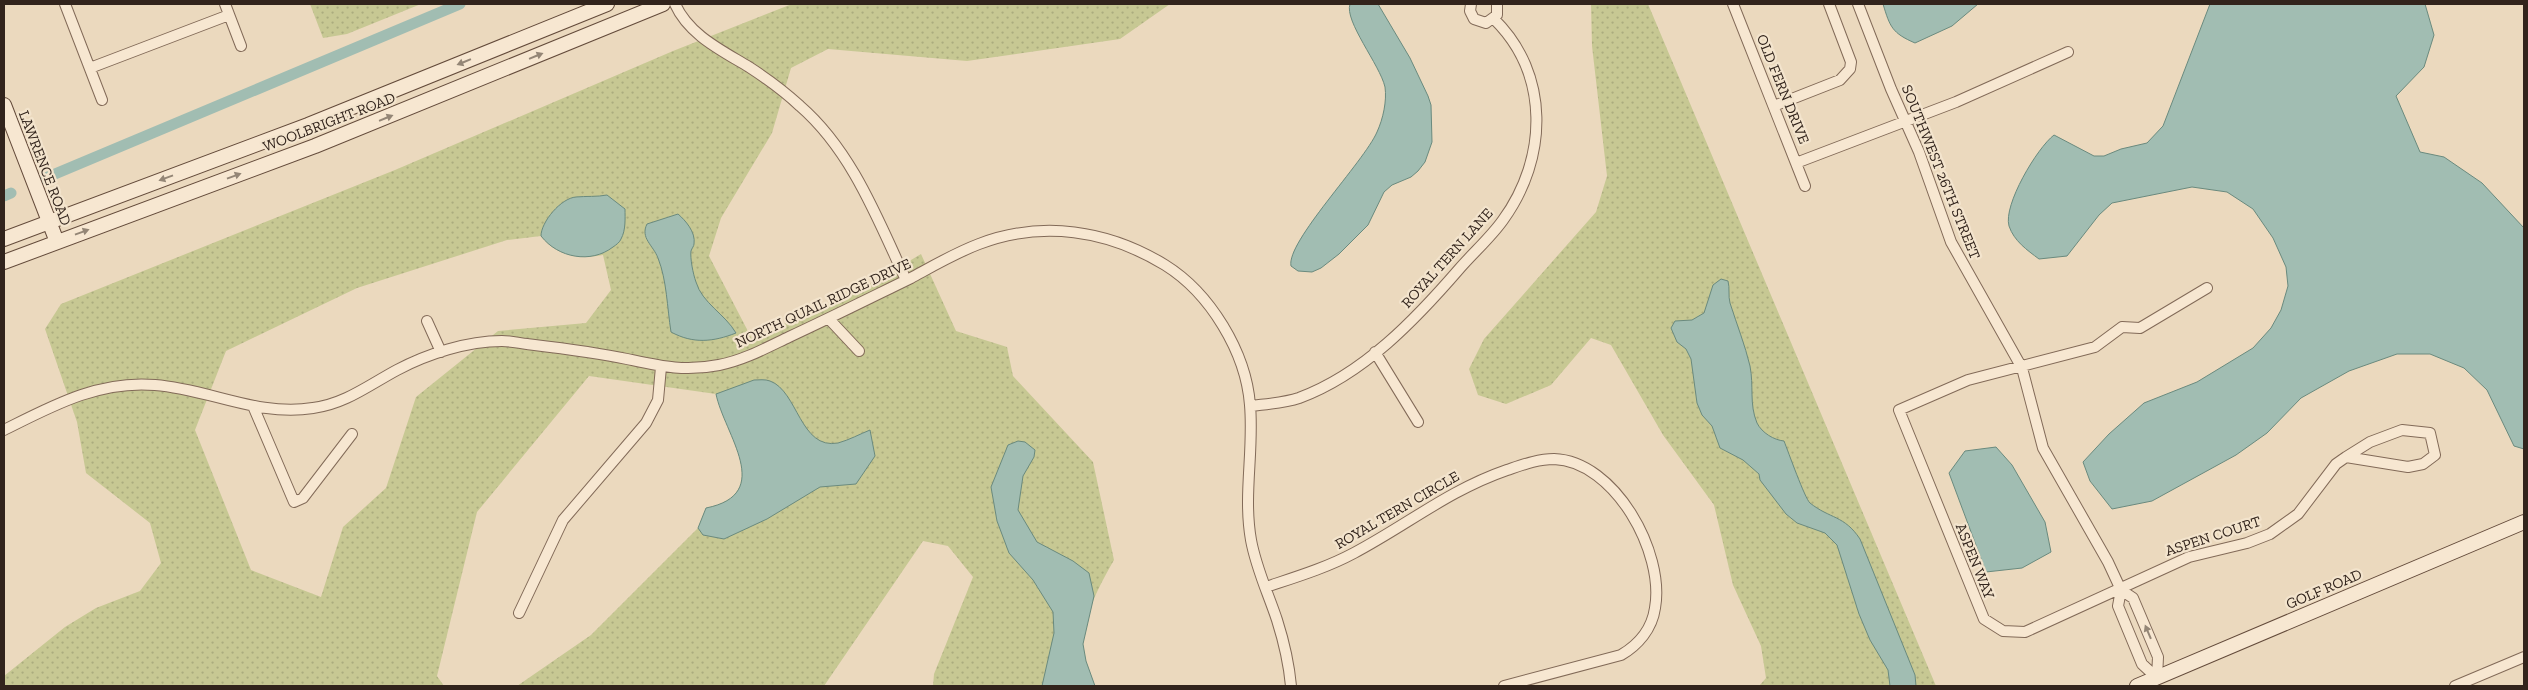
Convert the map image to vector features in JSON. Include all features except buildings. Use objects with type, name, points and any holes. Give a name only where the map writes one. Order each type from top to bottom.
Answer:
[{"type":"main road","name":"WOOLBRIGHT ROAD","points":[[4,239],[308,125],[607,4]]},
{"type":"main road","name":"WOOLBRIGHT ROAD","points":[[4,262],[299,152],[657,6]]},
{"type":"main road","name":"LAWRENCE ROAD","points":[[5,112],[57,242]]},
{"type":"main road","name":"GOLF ROAD","points":[[2137,686],[2524,522]]},
{"type":"street","points":[[65,4],[102,100]]},
{"type":"street","points":[[225,4],[241,46]]},
{"type":"street","points":[[675,4],[698,34],[759,74],[801,106],[822,129],[856,176],[906,280]]},
{"type":"street","points":[[1471,4],[1472,15],[1478,21],[1486,23],[1494,19],[1498,11],[1497,4]]},
{"type":"street","name":"OLD FERN DRIVE","points":[[1733,4],[1805,186]]},
{"type":"street","points":[[1774,106],[1840,80],[1850,69],[1851,62],[1829,4]]},
{"type":"street","name":"SOUTHWEST 26TH STREET","points":[[1858,4],[1904,120],[1919,152],[1951,242],[2022,368],[2043,448],[2108,562],[2121,590],[2133,598],[2158,657],[2157,678]]},
{"type":"street","points":[[90,68],[229,15]]},
{"type":"street","name":"ROYAL TERN LANE","points":[[1250,406],[1282,402],[1314,391],[1375,352],[1418,315],[1503,220],[1522,188],[1530,166],[1536,140],[1535,93],[1527,66],[1515,44],[1494,19]]},
{"type":"street","points":[[1796,163],[1982,91],[2068,52]]},
{"type":"street","name":"NORTH QUAIL RIDGE DRIVE","points":[[4,430],[74,396],[113,386],[156,385],[253,406],[288,411],[318,408],[354,395],[397,370],[441,352],[476,343],[504,340],[627,359],[660,368],[699,368],[722,365],[744,358],[828,319],[968,249],[1008,236],[1033,232],[1066,231],[1112,239],[1165,265],[1184,280],[1210,308],[1234,348],[1243,370],[1250,406],[1247,507],[1257,566],[1266,587],[1283,640],[1291,686]]},
{"type":"street","points":[[2022,368],[2095,346],[2122,328],[2140,328],[2207,288]]},
{"type":"street","points":[[828,319],[859,351]]},
{"type":"street","points":[[427,321],[441,352]]},
{"type":"street","points":[[1375,352],[1418,422]]},
{"type":"street","points":[[519,613],[563,520],[646,423],[658,400],[660,368]]},
{"type":"street","name":"ASPEN WAY","points":[[2022,368],[1968,380],[1899,410],[1984,618],[2003,631],[2025,632],[2121,590]]},
{"type":"street","points":[[253,406],[294,502],[303,498],[352,434]]},
{"type":"street","name":"ASPEN COURT","points":[[2121,590],[2189,557],[2246,543],[2270,534],[2298,514],[2336,464],[2346,457],[2370,442],[2402,430],[2430,433],[2435,455],[2423,464],[2408,467],[2346,457]]},
{"type":"street","name":"ROYAL TERN CIRCLE","points":[[1266,587],[1324,568],[1353,554],[1428,507],[1493,475],[1539,460],[1556,459],[1580,465],[1597,474],[1614,492],[1640,531],[1654,575],[1656,590],[1654,614],[1644,636],[1621,655],[1504,686]]},
{"type":"street","name":"SOUTHWEST 26TH STREET","points":[[2121,590],[2118,606],[2142,664],[2157,678]]},
{"type":"street","points":[[2458,686],[2524,657]]},
{"type":"green space","points":[[310,4],[421,4],[347,34],[323,38]]},
{"type":"green space","points":[[792,4],[1170,4],[1120,39],[967,61],[828,49],[791,68],[772,133],[721,218],[709,256],[752,339],[881,278],[921,254],[956,331],[1007,347],[1013,376],[1093,462],[1114,560],[1093,601],[1084,634],[1084,655],[1095,686],[933,686],[934,674],[973,577],[948,546],[923,541],[824,686],[517,686],[591,635],[698,528],[706,508],[727,501],[738,490],[742,476],[735,444],[716,394],[589,376],[477,512],[437,676],[444,686],[4,686],[4,676],[65,627],[96,608],[140,591],[161,563],[150,523],[86,473],[77,422],[45,329],[61,304],[395,170],[673,51]],"holes":[[[541,236],[547,243],[561,252],[577,256],[603,255],[611,290],[586,323],[498,331],[416,397],[386,488],[343,527],[321,597],[251,570],[195,430],[226,351],[357,288],[507,240]]]},
{"type":"green space","points":[[1591,4],[1648,4],[1936,686],[1759,686],[1766,678],[1761,646],[1733,585],[1714,505],[1663,435],[1611,345],[1591,338],[1551,385],[1506,404],[1478,395],[1469,369],[1484,339],[1596,212],[1607,176],[1592,46]]},
{"type":"shaded area","points":[[1350,4],[1378,4],[1410,58],[1428,96],[1431,105],[1432,142],[1425,162],[1418,171],[1411,177],[1392,185],[1384,192],[1368,225],[1339,254],[1321,268],[1312,272],[1298,271],[1291,266],[1293,255],[1300,239],[1369,145],[1377,132],[1384,110],[1385,87],[1377,67],[1352,21]]},
{"type":"shaded area","points":[[1883,4],[1978,4],[1952,26],[1915,43],[1901,36],[1893,28]]},
{"type":"shaded area","points":[[2210,4],[2425,4],[2434,35],[2424,67],[2396,96],[2420,152],[2444,157],[2482,183],[2524,228],[2524,449],[2514,446],[2487,390],[2464,368],[2430,354],[2397,354],[2349,371],[2301,398],[2267,433],[2236,455],[2152,501],[2112,509],[2090,481],[2083,462],[2109,434],[2144,403],[2197,382],[2253,348],[2271,328],[2281,310],[2288,286],[2286,267],[2273,238],[2253,209],[2227,192],[2192,187],[2112,203],[2099,215],[2067,256],[2039,259],[2018,241],[2009,226],[2011,205],[2016,191],[2039,152],[2054,135],[2094,156],[2104,156],[2121,149],[2147,143],[2163,126]]},
{"type":"shaded area","points":[[607,195],[625,209],[624,232],[620,241],[613,247],[595,256],[575,256],[565,254],[556,249],[541,236],[544,224],[548,218],[558,206],[570,198]]},
{"type":"shaded area","points":[[678,214],[692,231],[694,244],[691,251],[691,262],[699,289],[736,333],[711,340],[695,340],[671,332],[663,276],[656,253],[646,237],[645,229],[647,224]]},
{"type":"shaded area","points":[[1721,279],[1728,281],[1730,303],[1750,366],[1752,402],[1757,423],[1769,435],[1784,441],[1810,503],[1842,521],[1860,539],[1915,675],[1916,686],[1890,686],[1888,670],[1870,640],[1859,614],[1837,545],[1825,533],[1797,523],[1786,514],[1760,480],[1759,474],[1743,460],[1720,448],[1712,426],[1702,415],[1697,403],[1691,359],[1686,349],[1677,342],[1671,328],[1675,321],[1692,320],[1704,313],[1713,285]]},
{"type":"shaded area","points":[[754,380],[768,380],[779,387],[787,396],[807,429],[815,438],[825,443],[838,443],[870,430],[875,456],[856,484],[820,487],[767,519],[724,539],[703,535],[698,528],[706,508],[727,501],[738,490],[742,476],[735,444],[716,394]]},
{"type":"shaded area","points":[[1018,441],[1025,442],[1035,450],[1034,457],[1023,476],[1018,510],[1037,542],[1073,561],[1089,573],[1094,596],[1083,644],[1086,661],[1095,686],[1042,686],[1054,633],[1053,612],[1033,580],[1009,553],[997,521],[991,487],[1008,445]]},
{"type":"shaded area","points":[[1996,447],[2012,465],[2045,522],[2051,552],[2022,568],[1986,572],[1949,473],[1965,451]]},
{"type":"waterway","points":[[43,179],[460,4]]},
{"type":"waterway","points":[[4,196],[11,193]]}]
